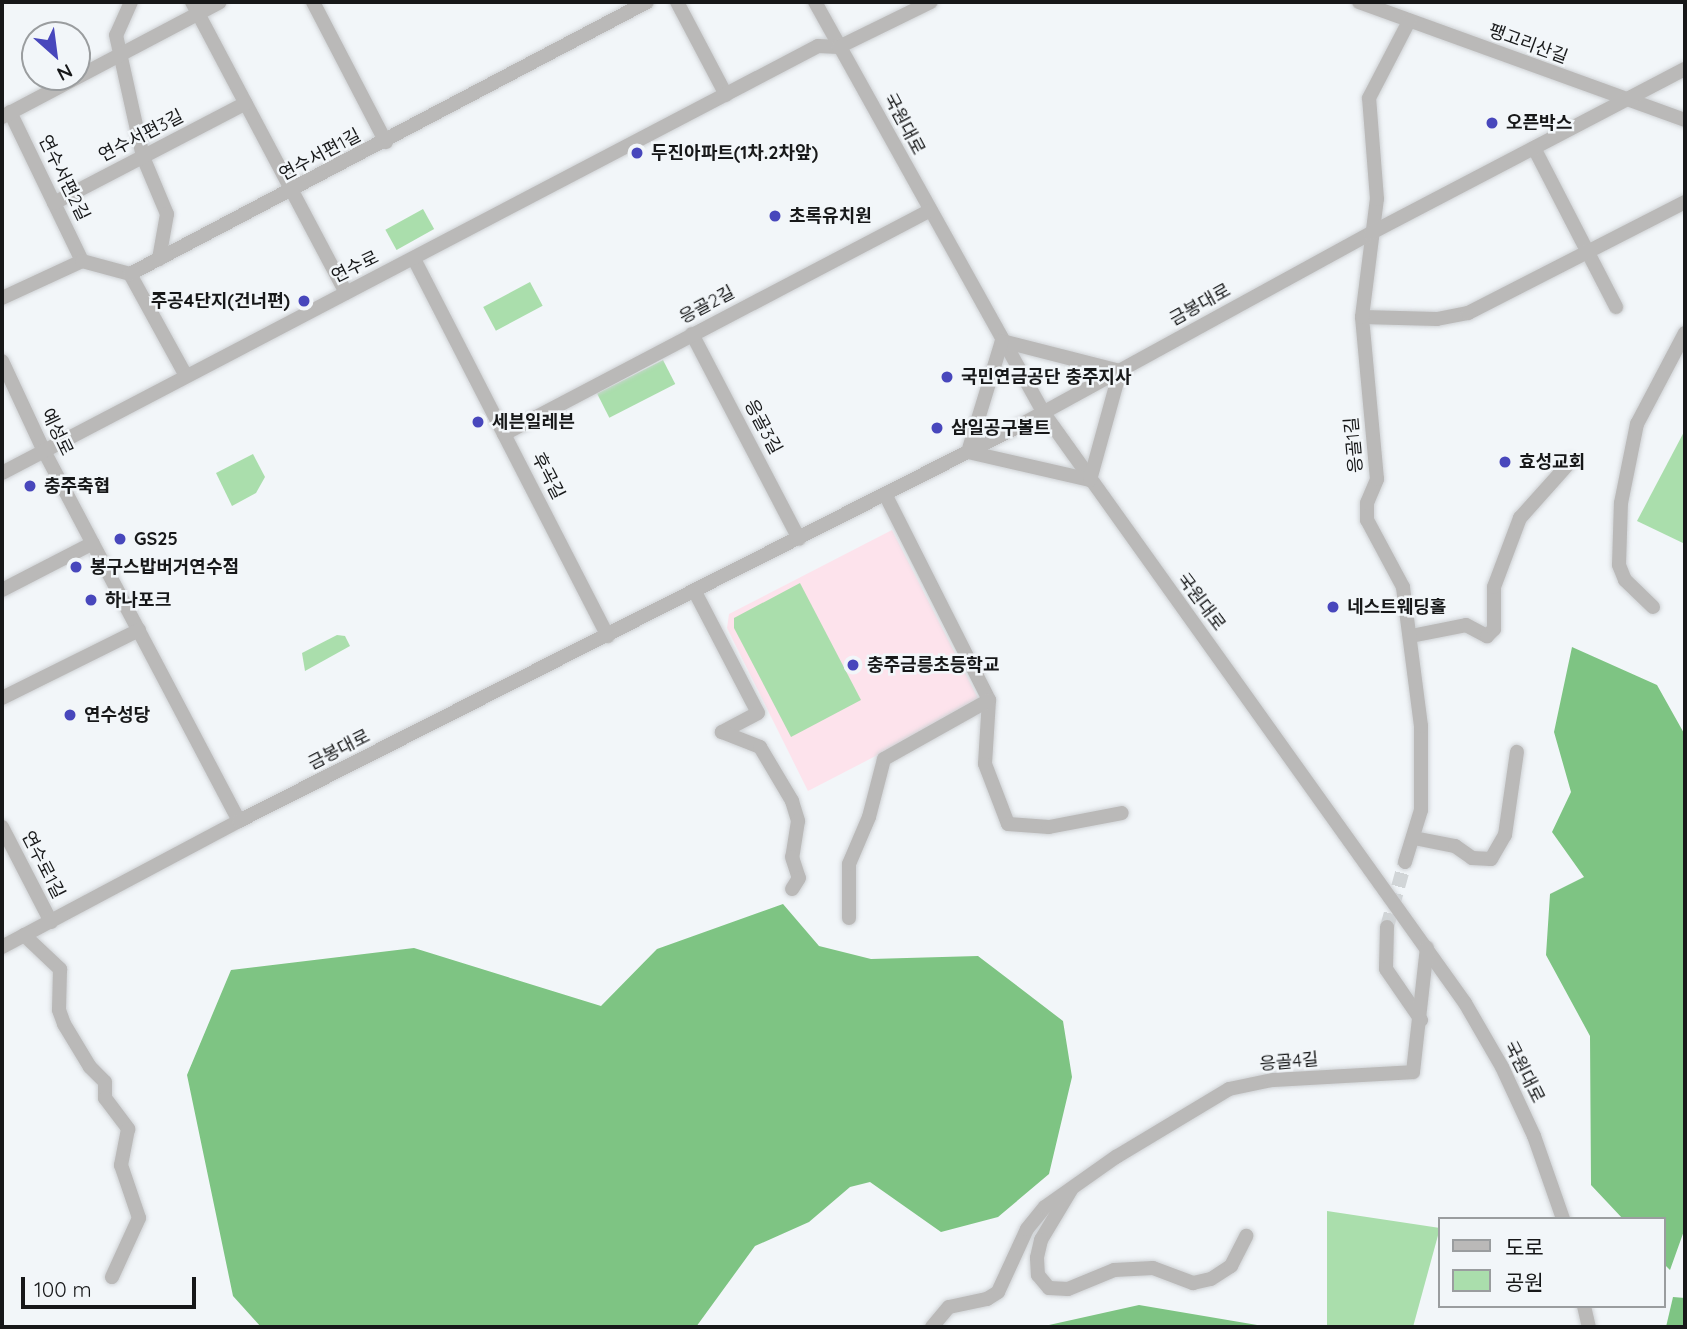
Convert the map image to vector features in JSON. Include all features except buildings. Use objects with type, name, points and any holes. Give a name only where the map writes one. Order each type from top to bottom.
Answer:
[{"type":"street","points":[[131,2],[116,36],[118,56],[143,157],[167,214],[159,259]]},
{"type":"street","name":"연수서편2길","points":[[82,261],[6,115],[118,56],[195,8],[220,2]]},
{"type":"street","points":[[313,2],[386,142]]},
{"type":"street","name":"연수서편1길","points":[[130,274],[293,191],[647,2]]},
{"type":"street","points":[[677,2],[726,95]]},
{"type":"street","name":"국원대로","points":[[815,2],[928,211],[1042,412],[1427,948],[1502,1067],[1534,1136],[1562,1217]]},
{"type":"street","points":[[839,47],[930,2]]},
{"type":"street","name":"팽고리산길","points":[[1367,3],[1409,21],[1685,120]]},
{"type":"street","points":[[195,8],[346,293]]},
{"type":"street","name":"응골1길","points":[[1405,862],[1421,810],[1421,726],[1403,587],[1367,520],[1367,503],[1377,479],[1362,317],[1377,199],[1370,98],[1409,21]]},
{"type":"street","name":"연수로","points":[[2,473],[818,46],[839,47]]},
{"type":"street","name":"금봉대로","points":[[2,947],[239,821],[968,452],[1371,233],[1685,69]]},
{"type":"street","name":"연수서편3길","points":[[54,203],[246,103]]},
{"type":"street","points":[[1534,148],[1616,306]]},
{"type":"street","points":[[1362,317],[1437,319],[1468,313],[1685,202]]},
{"type":"street","name":"응골2길","points":[[505,434],[928,211]]},
{"type":"street","name":"후곡길","points":[[414,259],[608,636]]},
{"type":"street","points":[[2,298],[82,261],[130,274],[186,376]]},
{"type":"street","points":[[1653,607],[1625,580],[1619,565],[1621,503],[1637,424],[1685,333]]},
{"type":"street","name":"응골3길","points":[[692,334],[799,538]]},
{"type":"street","points":[[1002,341],[1120,371],[1090,480],[968,452],[1002,341]]},
{"type":"street","name":"예성로","points":[[2,361],[44,451],[239,821]]},
{"type":"street","points":[[1411,636],[1466,625],[1487,636],[1494,629],[1494,587],[1520,518],[1571,461]]},
{"type":"street","points":[[885,494],[989,700],[985,764],[1008,824],[1088,823],[1122,813]]},
{"type":"street","points":[[2,590],[93,542]]},
{"type":"street","points":[[695,592],[758,713],[722,732],[760,747],[792,801],[798,821],[792,857],[799,878],[792,889]]},
{"type":"street","points":[[2,698],[139,630]]},
{"type":"street","points":[[849,918],[849,864],[869,817],[884,759],[989,700]]},
{"type":"street","points":[[1414,838],[1455,846],[1472,858],[1490,859],[1505,835],[1517,752]]},
{"type":"street","name":"연수로1길","points":[[2,827],[51,922]]},
{"type":"street","points":[[1387,927],[1386,969],[1422,1020]]},
{"type":"street","points":[[24,936],[60,968],[59,1010],[64,1024],[90,1067],[105,1082],[105,1098],[128,1129],[121,1165],[139,1219],[112,1277]]},
{"type":"street","name":"응골4길","points":[[932,1327],[949,1307],[987,1299],[998,1292],[1027,1229],[1045,1207],[1229,1090],[1272,1080],[1413,1072],[1422,1020],[1427,948]]},
{"type":"street","name":"응골4길","points":[[1071,1188],[1041,1240],[1037,1258],[1038,1275],[1049,1288],[1068,1289],[1114,1270],[1153,1268],[1193,1283],[1211,1279],[1231,1266],[1246,1236]]},
{"type":"street","points":[[1584,1308],[1588,1327]]},
{"type":"shaded area","name":"충주금릉초등학교","points":[[892,530],[980,702],[808,791],[727,628],[729,614]]},
{"type":"green space","points":[[423,209],[434,229],[397,250],[385,230]]},
{"type":"green space","points":[[530,282],[543,306],[496,331],[483,307]]},
{"type":"green space","points":[[663,360],[675,384],[609,418],[597,394]]},
{"type":"green space","points":[[1685,430],[1685,544],[1637,521]]},
{"type":"green space","points":[[253,454],[265,477],[256,493],[232,506],[216,473]]},
{"type":"green space","points":[[800,583],[861,700],[791,737],[734,628],[734,618]]},
{"type":"green space","points":[[337,635],[345,636],[350,646],[305,671],[302,653]]},
{"type":"green space","points":[[1572,647],[1657,685],[1685,735],[1685,1228],[1670,1270],[1666,1266],[1666,1217],[1621,1217],[1591,1185],[1590,1036],[1546,955],[1550,894],[1584,877],[1552,832],[1571,792],[1554,732]]},
{"type":"green space","points":[[783,904],[819,946],[871,959],[978,956],[1063,1021],[1072,1077],[1049,1174],[998,1217],[941,1232],[870,1182],[850,1187],[809,1222],[755,1246],[696,1327],[261,1327],[233,1296],[187,1075],[231,970],[414,948],[601,1006],[657,949]]},
{"type":"green space","points":[[1327,1211],[1438,1228],[1413,1327],[1327,1327]]},
{"type":"green space","points":[[1673,1297],[1685,1298],[1685,1327],[1666,1327]]},
{"type":"green space","points":[[1139,1305],[1269,1327],[1040,1327]]},
{"type":"tunnel","points":[[1387,927],[1405,862]]},
{"type":"place","name":"오픈박스","points":[[1492,123]]},
{"type":"place","name":"두진아파트(1차.2차앞)","points":[[637,153]]},
{"type":"place","name":"초록유치원","points":[[775,216]]},
{"type":"place","name":"주공4단지(건너편)","points":[[304,301]]},
{"type":"place","name":"국민연금공단 충주지사","points":[[947,377]]},
{"type":"place","name":"세븐일레븐","points":[[478,422]]},
{"type":"place","name":"삼일공구볼트","points":[[937,428]]},
{"type":"place","name":"효성교회","points":[[1505,462]]},
{"type":"place","name":"충주축협","points":[[30,486]]},
{"type":"place","name":"GS25","points":[[120,539]]},
{"type":"place","name":"봉구스밥버거연수점","points":[[76,567]]},
{"type":"place","name":"하나포크","points":[[91,600]]},
{"type":"place","name":"네스트웨딩홀","points":[[1333,607]]},
{"type":"place","name":"충주금릉초등학교","points":[[853,665]]},
{"type":"place","name":"연수성당","points":[[70,715]]}]
